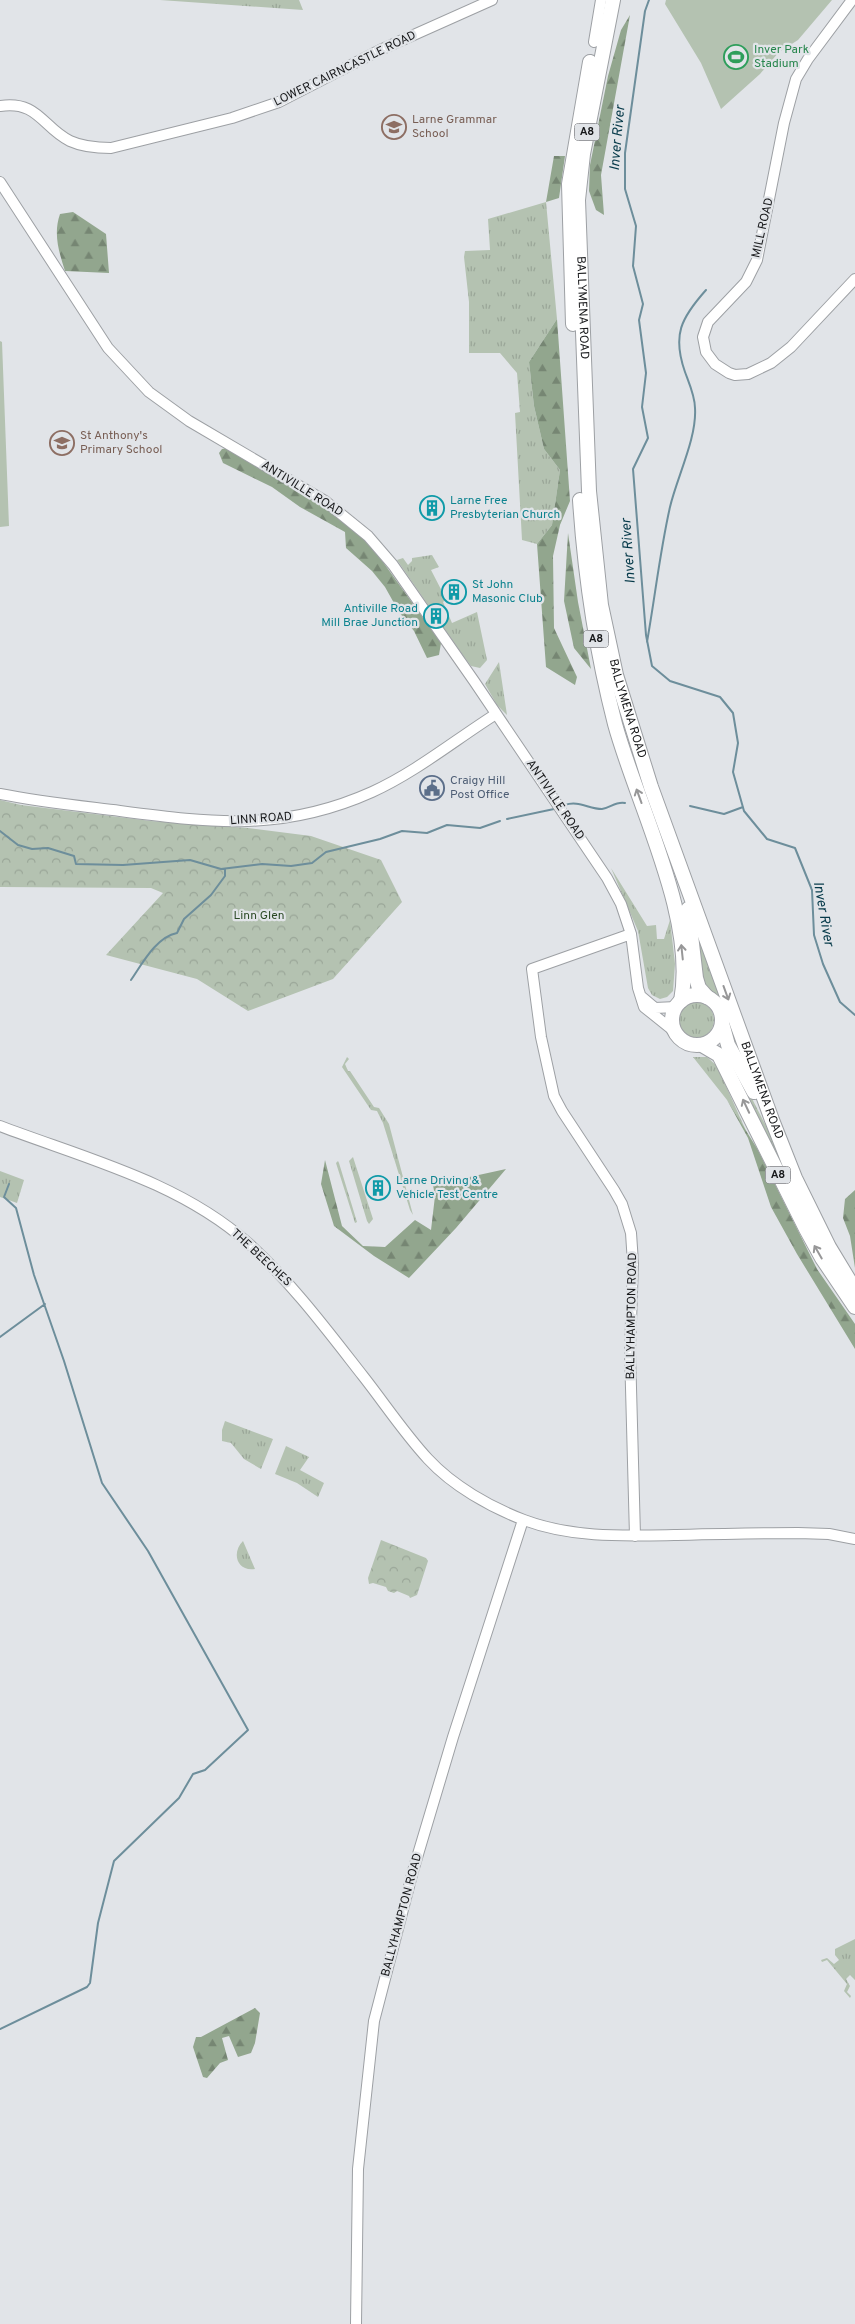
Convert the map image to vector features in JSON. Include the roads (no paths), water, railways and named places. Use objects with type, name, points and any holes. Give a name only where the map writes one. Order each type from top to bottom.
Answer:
[{"type":"highway","name":"A8","points":[[594,42],[605,0]]},
{"type":"highway","name":"BALLYMENA ROAD","points":[[613,0],[586,135],[579,186],[589,491],[601,605],[616,675],[670,841],[772,1120],[795,1178],[829,1247],[855,1290]]},
{"type":"highway","name":"BALLYMENA ROAD","points":[[594,42],[568,184],[582,533],[590,598],[607,690],[631,775],[663,866],[679,930],[684,975],[679,1004]]},
{"type":"highway","name":"A8","points":[[670,841],[689,912],[696,978],[699,988],[719,1007],[728,1045],[761,1106],[795,1178]]},
{"type":"highway","points":[[679,1004],[693,996],[707,997]]},
{"type":"highway","name":"A8","points":[[679,1004],[673,1015],[674,1031],[686,1043],[702,1045]]},
{"type":"highway","points":[[702,1045],[716,1037],[722,1023]]},
{"type":"highway","name":"BALLYMENA ROAD","points":[[702,1045],[719,1056],[806,1230],[822,1258],[855,1307]]},
{"type":"street","name":"LOWER CAIRNCASTLE ROAD","points":[[0,106],[7,105],[28,109],[42,118],[69,141],[92,148],[111,148],[232,118],[279,102],[380,50],[492,0]]},
{"type":"street","points":[[594,42],[601,0]]},
{"type":"street","name":"MILL ROAD","points":[[852,0],[804,66],[793,87],[757,260],[746,282],[708,322],[703,338],[706,352],[715,364],[728,373],[735,375],[748,374],[771,363],[791,347],[855,279]]},
{"type":"street","name":"ANTIVILLE ROAD","points":[[0,182],[95,329],[132,376],[167,406],[325,501],[354,523],[392,565],[607,878],[621,904],[631,934],[640,994],[648,1012],[674,1031]]},
{"type":"street","name":"LINN ROAD","points":[[0,794],[50,803],[203,822],[283,820],[332,808],[375,791],[431,758],[496,714]]},
{"type":"street","name":"BALLYHAMPTON ROAD","points":[[631,934],[532,969],[542,1037],[554,1096],[622,1204],[631,1233],[634,1263],[630,1351],[635,1536]]},
{"type":"street","points":[[640,994],[645,1001],[655,1008],[679,1004]]},
{"type":"street","name":"THE BEECHES","points":[[0,1126],[128,1174],[192,1204],[219,1220],[248,1243],[302,1297],[412,1440],[434,1465],[471,1493],[523,1520],[574,1533],[635,1536],[798,1533],[829,1534],[855,1539]]},
{"type":"street","name":"BALLYHAMPTON ROAD","points":[[356,2324],[358,2168],[374,2021],[413,1872],[453,1737],[523,1520]]},
{"type":"waterway","name":"Inver River","points":[[649,0],[645,11],[625,153],[625,189],[636,226],[633,266],[643,304],[639,320],[646,373],[642,407],[648,438],[633,469],[646,635],[652,666],[670,681],[720,697],[733,713],[738,743],[733,772],[744,811],[767,839],[795,848],[812,890],[814,935],[823,964],[840,1002],[855,1015]]},
{"type":"waterway","points":[[647,642],[670,507],[690,445],[695,420],[694,399],[681,359],[679,337],[690,309],[706,290]]},
{"type":"waterway","points":[[565,805],[579,804],[602,809],[619,803],[625,803]]},
{"type":"waterway","points":[[690,806],[724,814],[743,807]]},
{"type":"waterway","points":[[507,819],[554,809]]},
{"type":"waterway","points":[[0,831],[18,845],[32,849],[48,848],[74,856],[76,864],[123,865],[190,860],[221,869],[262,864],[291,866],[312,863],[326,852],[380,839],[402,831],[427,833],[447,825],[480,828],[500,821]]},
{"type":"waterway","points":[[131,980],[156,945],[177,933],[184,919],[211,895],[225,876],[225,869]]},
{"type":"waterway","points":[[0,2029],[87,1987],[90,1983],[98,1923],[114,1861],[179,1798],[193,1774],[205,1770],[248,1730],[148,1551],[102,1483],[64,1361],[34,1275],[16,1208],[4,1197],[9,1184]]},
{"type":"waterway","points":[[0,1337],[45,1304]]},
{"type":"place","name":"Inver Park Stadium","points":[[736,57]]},
{"type":"place","name":"Larne Grammar School","points":[[394,127]]},
{"type":"place","name":"St Anthony's Primary School","points":[[62,443]]},
{"type":"place","name":"Larne Free Presbyterian Church","points":[[432,508]]},
{"type":"place","name":"St John Masonic Club","points":[[454,592]]},
{"type":"place","name":"Antiville Road Mill Brae Junction","points":[[436,616]]},
{"type":"place","name":"Craigy Hill Post Office","points":[[432,788]]},
{"type":"place","name":"Larne Driving & Vehicle Test Centre","points":[[378,1188]]},
{"type":"park label","name":"Linn Glen","points":[[259,916]]}]
